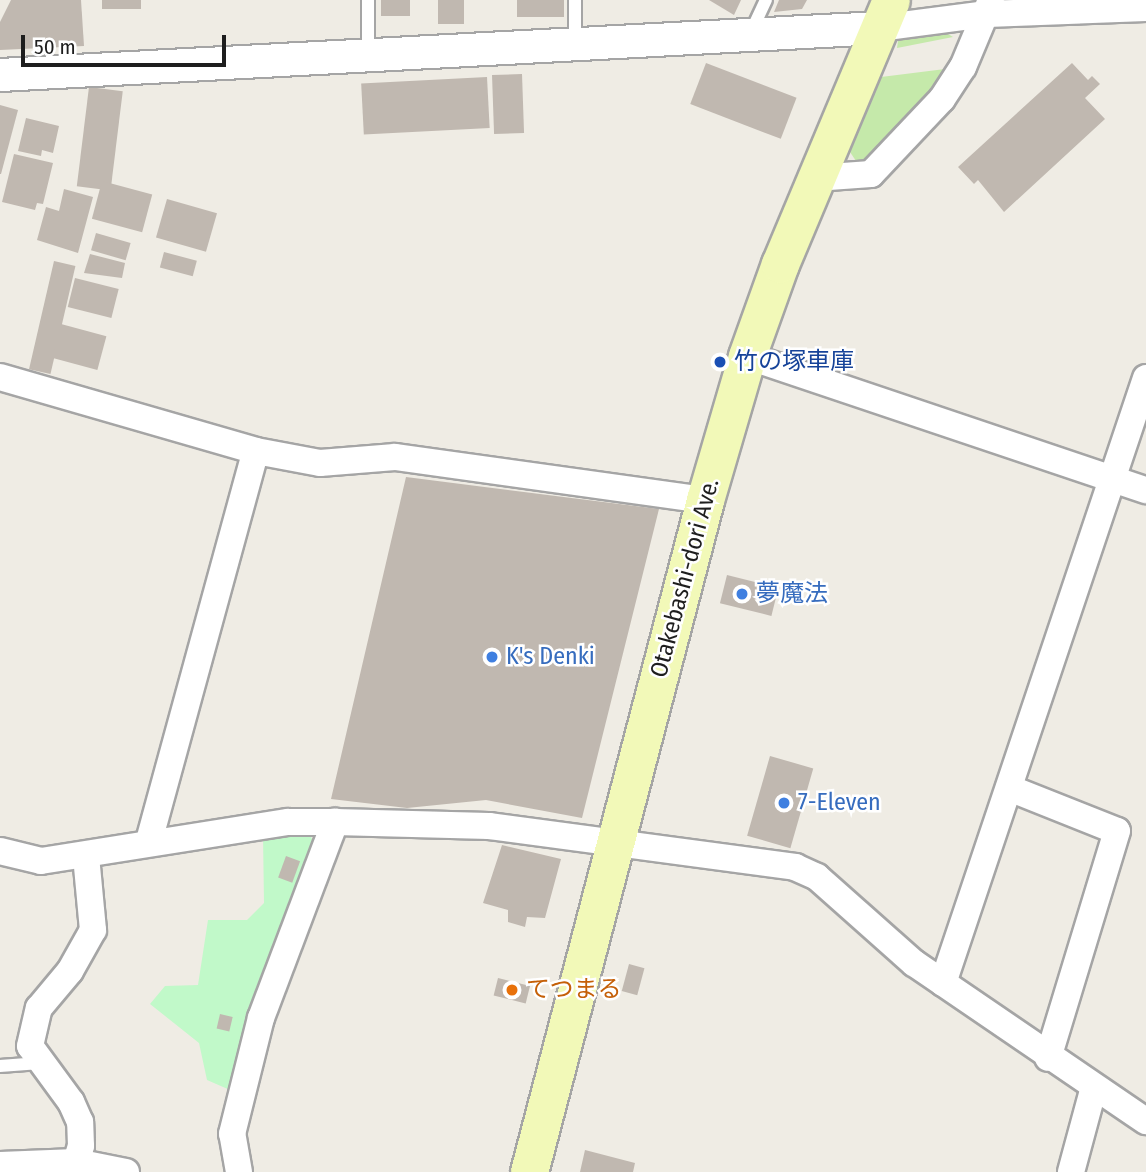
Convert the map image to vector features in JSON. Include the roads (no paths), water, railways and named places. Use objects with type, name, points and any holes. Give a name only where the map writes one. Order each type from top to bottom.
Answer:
[{"type":"main road","name":"Otakebashi-dori Ave.","points":[[529,1172],[705,500],[747,356],[816,178],[885,14]]},
{"type":"street","points":[[0,75],[751,32],[885,14],[989,7],[1146,8]]},
{"type":"street","points":[[816,178],[871,174],[942,99],[963,67],[989,7]]},
{"type":"street","points":[[747,356],[1146,491]]},
{"type":"street","points":[[0,377],[256,451],[320,463],[395,457],[705,500]]},
{"type":"street","points":[[943,983],[1146,377]]},
{"type":"street","points":[[149,841],[256,451]]},
{"type":"street","points":[[1009,788],[1118,831],[1048,1058]]},
{"type":"street","points":[[0,851],[41,861],[86,856],[149,841],[288,822],[489,825],[795,867],[817,877],[943,983],[1048,1058],[1146,1121]]},
{"type":"street","points":[[239,1172],[232,1134],[261,1018],[335,822]]},
{"type":"street","points":[[67,1166],[81,1146],[80,1122],[71,1101],[40,1063],[30,1045],[39,1008],[70,971],[93,930],[86,856]]},
{"type":"street","points":[[1071,1172],[1094,1087]]},
{"type":"street","points":[[0,1165],[67,1166],[126,1172]]},
{"type":"lane","points":[[368,0],[368,54]]},
{"type":"lane","points":[[575,0],[575,43]]},
{"type":"lane","points":[[751,32],[766,0]]},
{"type":"lane","points":[[0,1066],[40,1063]]},
{"type":"place","name":"竹の塚車庫","points":[[720,362]]},
{"type":"place","name":"夢魔法","points":[[742,594]]},
{"type":"place","name":"K's Denki","points":[[492,657]]},
{"type":"place","name":"7-Eleven","points":[[784,803]]},
{"type":"place","name":"てつまる","points":[[512,990]]}]
